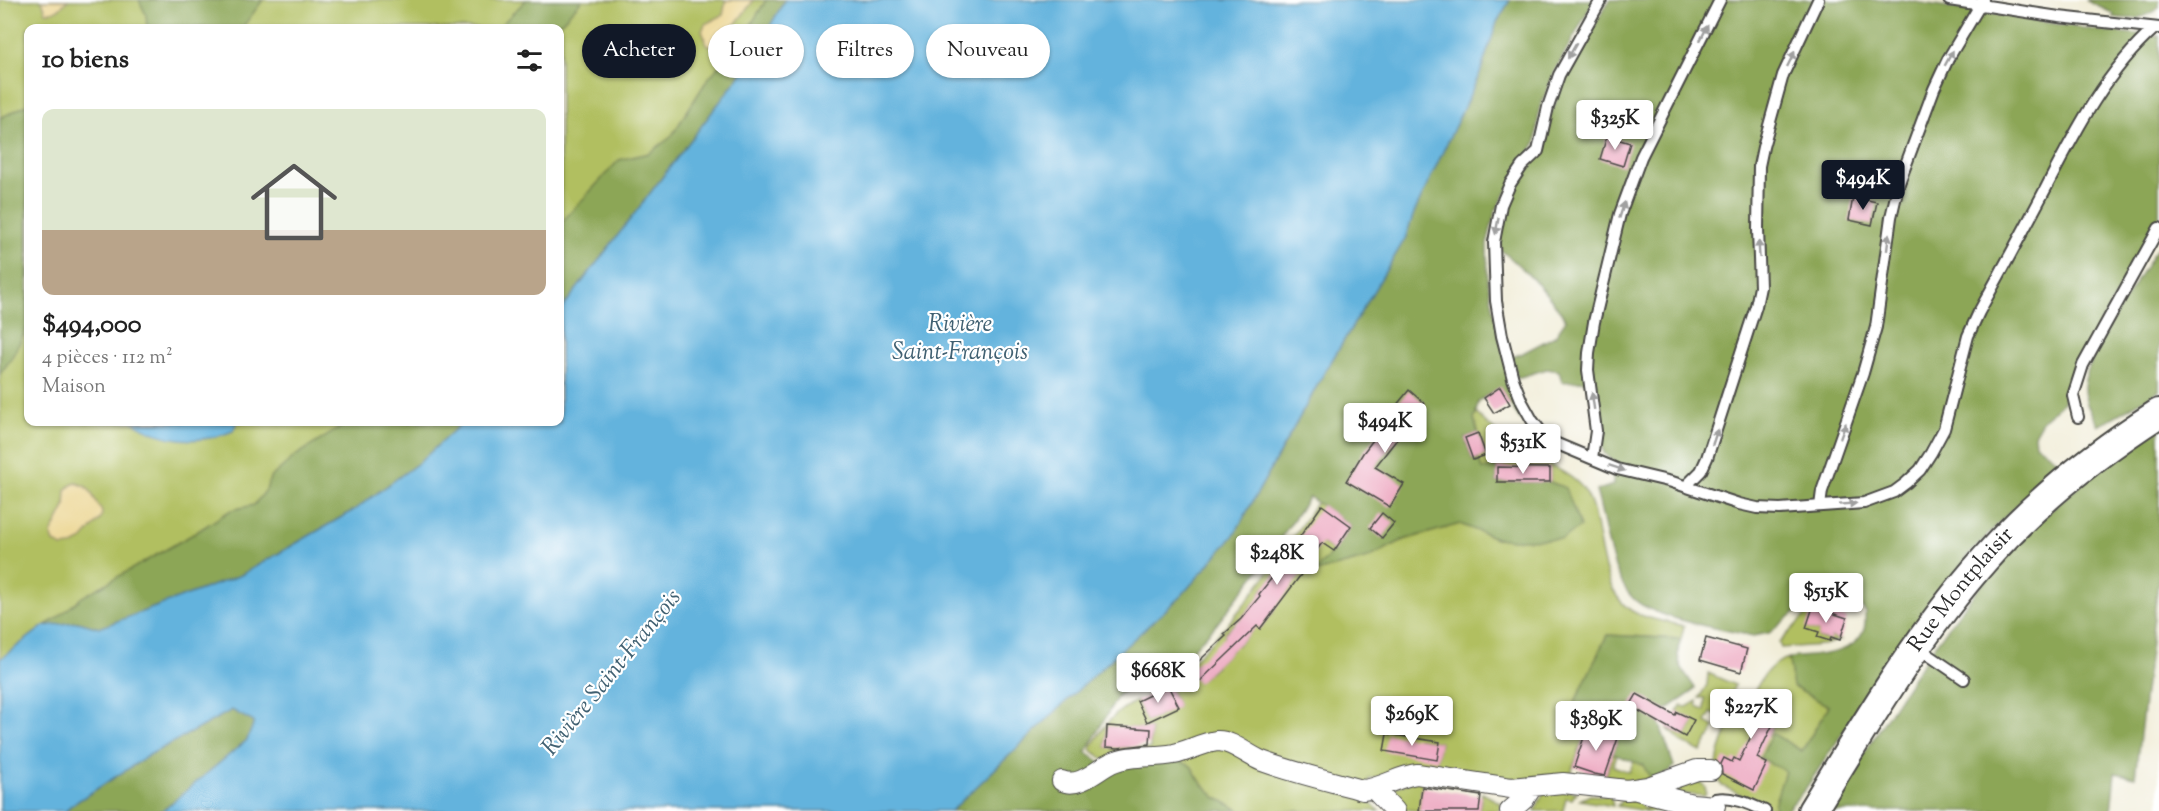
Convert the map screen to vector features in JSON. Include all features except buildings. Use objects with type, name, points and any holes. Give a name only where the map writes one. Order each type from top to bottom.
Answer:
[{"type":"street","name":"Rue Montplaisir","points":[[1812,811],[1917,647],[1966,581],[2022,520],[2080,469],[2159,413]]},
{"type":"street","points":[[1062,781],[1080,782],[1113,762],[1125,758],[1178,753],[1192,747],[1221,741],[1230,743],[1240,751],[1262,761],[1364,789],[1374,789],[1417,774],[1511,788],[1563,783],[1634,790],[1692,804],[1715,802]]},
{"type":"street","points":[[1634,790],[1688,772],[1711,770]]},
{"type":"street","points":[[1510,811],[1524,799],[1532,787]]},
{"type":"street","points":[[1374,789],[1395,811]]},
{"type":"lane","points":[[1601,0],[1559,75],[1548,106],[1538,151],[1522,166],[1510,184],[1501,205],[1494,242],[1493,272],[1500,324],[1513,379],[1532,420],[1542,433],[1555,443],[1617,469],[1686,486],[1719,498],[1757,507],[1780,509],[1864,503],[1894,492],[1920,470],[1944,429],[1968,336],[1979,312],[2077,129],[2121,65],[2139,43],[2157,28]]},
{"type":"lane","points":[[1592,458],[1596,431],[1588,370],[1589,353],[1594,322],[1620,214],[1641,157],[1720,0]]},
{"type":"lane","points":[[1686,486],[1701,471],[1707,458],[1756,306],[1760,286],[1758,229],[1760,166],[1763,147],[1783,75],[1818,0]]},
{"type":"lane","points":[[1949,0],[1982,2],[2059,17],[2157,28]]},
{"type":"lane","points":[[1820,506],[1822,491],[1876,327],[1891,217],[1899,183],[1934,88],[1982,2]]},
{"type":"lane","points":[[2078,417],[2073,396],[2083,365],[2158,231]]},
{"type":"lane","points":[[1917,647],[1964,679]]},
{"type":"lane","points":[[1715,802],[1730,799],[1766,811]]},
{"type":"green space","points":[[0,0],[785,0],[768,24],[708,24],[708,78],[729,78],[564,305],[564,24],[24,24],[24,426],[455,426],[44,626],[0,659]]},
{"type":"green space","points":[[139,0],[263,0],[245,24],[147,24],[146,15]]},
{"type":"green space","points":[[526,0],[582,0],[560,24],[502,24]]},
{"type":"green space","points":[[766,0],[785,0],[771,24],[751,24]]},
{"type":"green space","points":[[1510,0],[1594,0],[1554,73],[1539,110],[1536,142],[1495,212],[1487,244],[1488,281],[1499,337],[1524,415],[1520,419],[1499,388],[1479,401],[1474,419],[1478,433],[1465,438],[1473,460],[1478,458],[1482,469],[1497,467],[1497,482],[1550,482],[1566,488],[1580,527],[1562,539],[1513,540],[1496,538],[1460,524],[1403,540],[1368,558],[1312,573],[1334,551],[1351,526],[1309,497],[1255,575],[1216,625],[1191,651],[1155,679],[1119,694],[1086,752],[1107,767],[1175,759],[1191,766],[1200,781],[1215,797],[1241,811],[951,811],[1083,685],[1182,595],[1234,535],[1323,375],[1405,239],[1414,213],[1480,73],[1497,22]]},
{"type":"green space","points":[[1609,0],[1903,0],[2102,31],[2159,36],[2159,217],[2075,369],[2063,402],[2042,421],[2034,435],[2035,444],[2061,463],[1969,555],[1894,656],[1806,788],[1786,811],[1776,811],[1774,805],[1785,771],[1760,758],[1772,733],[1802,751],[1829,706],[1793,687],[1789,658],[1832,653],[1852,645],[1864,629],[1865,611],[1859,604],[1836,594],[1816,596],[1769,633],[1753,636],[1673,618],[1644,606],[1634,599],[1615,567],[1596,491],[1613,485],[1613,461],[1604,453],[1601,441],[1596,384],[1582,381],[1562,382],[1559,371],[1547,369],[1517,378],[1512,357],[1555,336],[1566,320],[1535,281],[1498,248],[1503,214],[1512,191],[1545,149],[1550,116],[1567,74]]},
{"type":"green space","points":[[2085,0],[2159,0],[2159,8],[2142,17],[2120,18],[2113,17],[2114,14]]},
{"type":"green space","points":[[709,78],[738,78],[564,306],[564,220],[619,160],[649,153],[671,137]]},
{"type":"green space","points":[[24,106],[24,334],[0,374],[0,118]]},
{"type":"green space","points":[[2159,245],[2159,391],[2098,426],[2085,397],[2084,387],[2087,374],[2103,337]]},
{"type":"green space","points":[[1476,413],[1515,446],[1564,472],[1576,481],[1592,506],[1604,564],[1618,598],[1636,613],[1684,626],[1681,639],[1607,635],[1575,702],[1580,723],[1587,728],[1570,776],[1507,780],[1400,765],[1386,775],[1369,779],[1369,802],[1380,811],[1241,811],[1215,797],[1200,781],[1191,766],[1104,759],[1091,750],[1110,720],[1122,709],[1137,701],[1147,722],[1178,707],[1168,682],[1190,663],[1231,620],[1267,574],[1317,502],[1322,505],[1322,543],[1334,551],[1314,572],[1368,558],[1403,540],[1460,524],[1496,538],[1562,539],[1566,488],[1550,482],[1550,468],[1482,469],[1478,458],[1486,455],[1474,419]],"holes":[[[1293,551],[1309,564],[1294,582],[1278,569]],[[1278,572],[1293,585],[1274,607],[1259,594]],[[1259,598],[1274,611],[1260,628],[1244,615]],[[1239,618],[1252,630],[1237,646],[1224,634]],[[1224,639],[1233,649],[1217,664]],[[1207,656],[1216,667],[1198,682]],[[1107,727],[1151,729],[1150,749],[1106,747]],[[1418,738],[1440,742],[1437,759],[1415,755]]]},
{"type":"green space","points":[[343,426],[459,426],[421,461],[354,510],[241,575],[99,628],[78,622],[44,626],[82,597],[231,510],[254,505],[266,490],[270,478],[295,456]]},
{"type":"green space","points":[[2159,428],[2159,574],[2135,777],[2115,773],[2111,811],[1829,811],[1881,726],[1936,644],[1997,566],[2067,496]]},
{"type":"green space","points":[[1813,607],[1807,628],[1819,632],[1818,637],[1829,641],[1831,637],[1840,640],[1823,645],[1781,648],[1779,643]]},
{"type":"green space","points":[[1607,635],[1681,639],[1679,659],[1683,671],[1695,688],[1667,710],[1663,709],[1659,722],[1674,766],[1670,771],[1651,779],[1643,765],[1613,754],[1618,738],[1587,728],[1580,723],[1576,714],[1575,702]]},
{"type":"green space","points":[[1789,658],[1793,687],[1829,706],[1802,751],[1772,734],[1785,771],[1776,811],[1722,786],[1718,779],[1717,762],[1732,719],[1768,736],[1780,709],[1752,696],[1771,668]]},
{"type":"green space","points":[[1708,673],[1735,685],[1720,717],[1711,713],[1706,722],[1715,727],[1701,752],[1681,742],[1667,728],[1685,737],[1694,721],[1677,712],[1681,706],[1687,707],[1697,701],[1698,707],[1705,711],[1705,698],[1699,698],[1707,685]]},
{"type":"green space","points":[[232,710],[255,722],[247,740],[162,811],[66,811],[70,806],[151,754]]},
{"type":"green space","points":[[1613,754],[1617,755],[1613,766],[1629,772],[1634,761],[1643,765],[1651,779],[1626,783],[1605,778]]},
{"type":"green space","points":[[1423,778],[1419,811],[1404,809],[1397,799],[1396,787]]},
{"type":"green space","points":[[1692,780],[1703,785],[1706,790],[1705,796],[1673,793],[1670,787]]},
{"type":"green space","points":[[1545,789],[1577,792],[1572,799],[1566,798],[1563,811],[1535,811]]},
{"type":"green space","points":[[1482,793],[1501,803],[1501,808],[1498,811],[1479,811]]},
{"type":"green space","points":[[1590,795],[1611,796],[1613,806],[1580,800]]},
{"type":"green space","points":[[1631,797],[1638,801],[1645,810],[1650,800],[1705,811],[1645,811],[1617,806],[1623,799]]},
{"type":"sand","points":[[42,0],[68,0],[58,9],[46,12]]},
{"type":"sand","points":[[726,0],[754,0],[735,24],[708,24],[707,44],[702,31],[705,24],[723,15]]},
{"type":"sand","points":[[76,483],[85,486],[90,491],[102,512],[101,518],[81,541],[62,547],[54,542],[51,534],[65,507],[66,490]]},
{"type":"water","name":"Rivière Saint-François","points":[[785,0],[1510,0],[1497,22],[1480,73],[1414,213],[1405,239],[1323,375],[1234,535],[1182,595],[1083,685],[951,811],[162,811],[247,740],[254,722],[232,710],[151,754],[70,806],[66,811],[0,811],[0,659],[44,626],[78,622],[99,628],[241,575],[354,510],[421,461],[459,426],[564,426],[564,306],[738,78],[804,78],[804,24],[771,24]]},
{"type":"water","points":[[140,426],[235,426],[233,431],[195,440],[169,437]]}]
